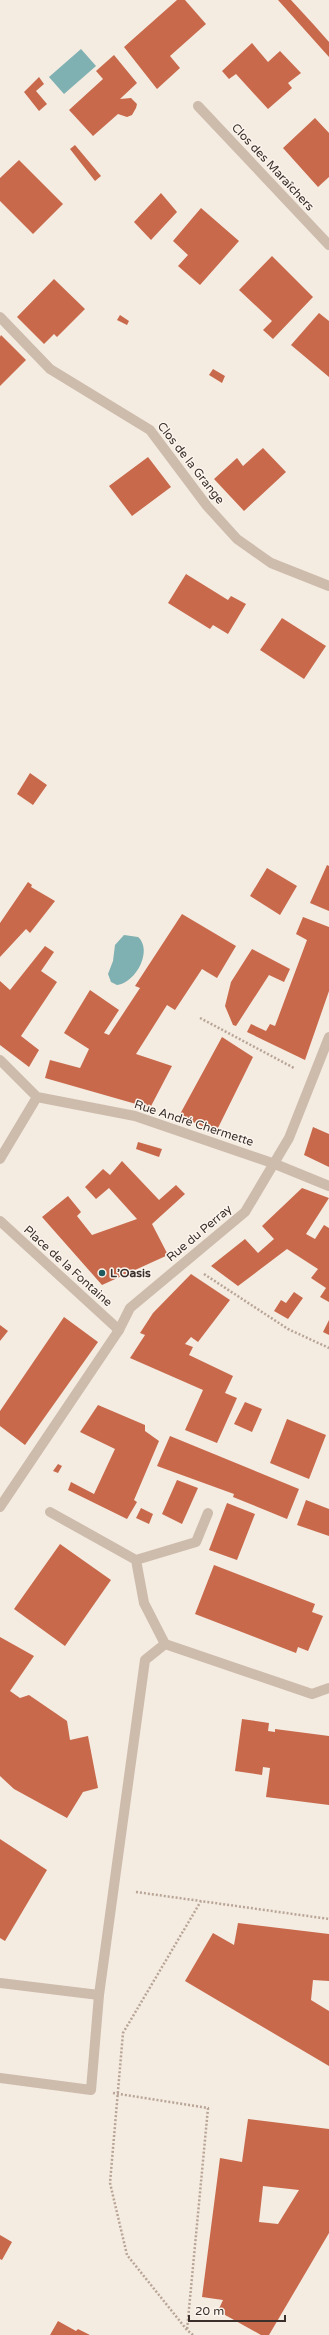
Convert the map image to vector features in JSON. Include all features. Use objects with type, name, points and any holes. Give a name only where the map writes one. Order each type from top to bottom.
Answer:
[{"type":"street","name":"Clos des Maraîchers","points":[[198,106],[329,245]]},
{"type":"street","name":"Clos de la Grange","points":[[0,317],[50,368],[150,430],[207,506],[237,539],[271,563],[329,586]]},
{"type":"street","name":"Rue du Perray","points":[[0,1507],[119,1330],[130,1308],[245,1212],[275,1164],[289,1138],[329,1037]]},
{"type":"street","points":[[0,1060],[37,1097],[0,1159]]},
{"type":"street","name":"Rue André Chermette","points":[[37,1097],[135,1116],[275,1164],[329,1186]]},
{"type":"street","name":"Place de la Fontaine","points":[[0,1221],[119,1330]]},
{"type":"street","points":[[50,1512],[136,1560],[196,1542],[208,1513]]},
{"type":"street","points":[[136,1560],[144,1603],[165,1644],[312,1694],[329,1688]]},
{"type":"street","points":[[0,2078],[91,2090],[99,1995],[145,1660],[165,1644]]},
{"type":"street","points":[[0,1982],[99,1995]]},
{"type":"path","points":[[200,1018],[314,1078]]},
{"type":"path","points":[[185,1262],[288,1329],[329,1348]]},
{"type":"path","points":[[113,1889],[329,1919]]},
{"type":"path","points":[[193,2335],[187,2330],[127,2255],[110,2183],[124,2033],[201,1901]]},
{"type":"path","points":[[91,2090],[208,2108],[187,2330]]},
{"type":"water","points":[[81,49],[96,66],[64,94],[49,77]]},
{"type":"water","points":[[124,935],[138,937],[144,950],[143,957],[136,972],[124,983],[117,985],[111,982],[108,974],[113,961],[115,945]]},
{"type":"building","points":[[177,0],[185,0],[206,24],[170,56],[180,68],[157,89],[124,47]]},
{"type":"building","points":[[278,0],[291,0],[314,25],[329,42],[329,57]]},
{"type":"building","points":[[252,43],[268,62],[280,51],[301,73],[288,83],[292,88],[268,109],[236,74],[229,79],[222,71]]},
{"type":"building","points":[[114,55],[137,83],[120,99],[131,98],[137,104],[136,108],[132,115],[127,117],[118,114],[93,136],[69,110],[103,79],[96,71]]},
{"type":"building","points":[[39,77],[44,84],[36,91],[47,104],[39,111],[24,92]]},
{"type":"building","points":[[315,118],[329,133],[329,177],[318,187],[283,148]]},
{"type":"building","points":[[75,145],[101,176],[95,181],[70,149]]},
{"type":"building","points":[[19,160],[63,204],[33,234],[0,201],[0,178]]},
{"type":"building","points":[[161,193],[177,212],[151,240],[134,222]]},
{"type":"building","points":[[201,208],[239,241],[200,285],[178,266],[188,255],[173,241]]},
{"type":"building","points":[[272,256],[313,297],[273,339],[263,330],[272,321],[239,290]]},
{"type":"building","points":[[54,279],[85,309],[57,337],[54,334],[44,344],[17,317]]},
{"type":"building","points":[[319,313],[329,321],[329,377],[291,345]]},
{"type":"building","points":[[120,315],[129,321],[127,325],[117,320]]},
{"type":"building","points":[[1,335],[26,360],[0,386],[0,337]]},
{"type":"building","points":[[213,369],[225,376],[222,383],[209,375]]},
{"type":"building","points":[[263,448],[286,472],[244,511],[214,479],[237,458],[243,466]]},
{"type":"building","points":[[148,457],[171,487],[132,516],[109,486]]},
{"type":"building","points":[[186,574],[228,600],[231,596],[246,604],[228,634],[213,625],[210,629],[168,603]]},
{"type":"building","points":[[282,618],[326,646],[304,679],[260,650]]},
{"type":"building","points":[[30,773],[47,785],[33,805],[17,794]]},
{"type":"building","points":[[327,865],[329,866],[329,911],[310,903]]},
{"type":"building","points":[[267,868],[297,886],[280,915],[250,896]]},
{"type":"building","points":[[28,882],[32,885],[31,887],[55,901],[30,933],[26,929],[0,957],[0,923]]},
{"type":"building","points":[[182,914],[236,946],[217,978],[202,969],[175,1010],[167,1005],[136,1054],[172,1066],[150,1108],[45,1078],[50,1060],[80,1068],[89,1049],[64,1033],[90,990],[119,1010],[104,1033],[109,1035],[140,988],[135,986]]},
{"type":"building","points":[[303,917],[329,927],[329,991],[305,1060],[247,1032],[251,1024],[266,1031],[270,1024],[275,1026],[307,940],[296,934]]},
{"type":"building","points":[[45,946],[54,952],[41,971],[57,982],[21,1036],[39,1050],[29,1067],[0,1045],[0,981],[10,990]]},
{"type":"building","points":[[252,949],[290,969],[284,982],[269,975],[236,1026],[233,1025],[225,1006],[231,982]]},
{"type":"building","points":[[222,1037],[253,1057],[216,1132],[179,1116]]},
{"type":"building","points":[[313,1127],[329,1134],[329,1167],[304,1155]]},
{"type":"building","points":[[138,1142],[162,1149],[159,1157],[136,1149]]},
{"type":"building","points":[[122,1161],[159,1200],[176,1185],[185,1194],[152,1224],[168,1255],[102,1285],[42,1217],[68,1196],[81,1212],[77,1216],[92,1235],[137,1219],[109,1188],[96,1199],[85,1187],[103,1169],[110,1175]]},
{"type":"building","points":[[302,1188],[329,1198],[306,1234],[315,1239],[324,1225],[329,1228],[329,1302],[320,1297],[326,1288],[311,1278],[318,1269],[287,1249],[238,1286],[211,1266],[245,1239],[258,1253],[274,1239],[262,1226]]},
{"type":"building","points":[[191,1274],[230,1300],[198,1342],[191,1337],[185,1344],[193,1347],[189,1355],[233,1376],[225,1393],[237,1398],[217,1443],[185,1430],[203,1390],[130,1358],[145,1335],[140,1333],[153,1313]]},
{"type":"building","points":[[294,1292],[303,1298],[288,1319],[274,1311],[281,1300],[286,1303]]},
{"type":"building","points":[[64,1317],[98,1342],[25,1445],[0,1426],[0,1411]]},
{"type":"building","points":[[329,1320],[329,1335],[323,1332]]},
{"type":"building","points":[[0,1325],[8,1331],[0,1341]]},
{"type":"building","points":[[245,1402],[262,1409],[252,1432],[234,1424]]},
{"type":"building","points":[[98,1405],[145,1425],[145,1431],[159,1441],[134,1500],[137,1502],[127,1519],[68,1490],[71,1482],[94,1494],[115,1449],[80,1432]]},
{"type":"building","points":[[287,1419],[326,1435],[309,1479],[270,1463]]},
{"type":"building","points":[[170,1436],[299,1489],[287,1519],[233,1497],[234,1494],[157,1466]]},
{"type":"building","points":[[58,1464],[62,1466],[58,1473],[53,1471]]},
{"type":"building","points":[[177,1480],[198,1488],[182,1524],[162,1514]]},
{"type":"building","points":[[306,1500],[329,1509],[329,1536],[297,1525]]},
{"type":"building","points":[[227,1503],[255,1514],[237,1560],[209,1550]]},
{"type":"building","points":[[141,1508],[153,1514],[149,1524],[136,1518]]},
{"type":"building","points":[[60,1544],[111,1580],[65,1646],[14,1609]]},
{"type":"building","points":[[214,1565],[315,1604],[312,1612],[323,1616],[308,1651],[298,1647],[296,1653],[195,1614]]},
{"type":"building","points":[[0,1637],[34,1656],[10,1691],[20,1698],[29,1695],[67,1721],[70,1740],[88,1736],[98,1788],[83,1792],[67,1818],[14,1789],[0,1776]]},
{"type":"building","points":[[242,1719],[269,1723],[268,1731],[275,1732],[275,1729],[329,1736],[329,1805],[266,1797],[270,1768],[263,1767],[262,1775],[235,1771]]},
{"type":"building","points":[[0,1839],[47,1870],[5,1941],[0,1938]]},
{"type":"building","points":[[238,1923],[329,1934],[329,1981],[313,1980],[311,2000],[329,2011],[329,2066],[185,1981],[213,1933],[234,1945]]},
{"type":"building","points":[[248,2119],[329,2129],[329,2233],[269,2335],[261,2335],[218,2311],[223,2300],[202,2297],[220,2158],[242,2162]],"holes":[[[263,2186],[299,2190],[278,2224],[259,2222]]]},
{"type":"building","points":[[0,2235],[12,2242],[2,2260],[0,2259]]},
{"type":"building","points":[[58,2321],[76,2331],[78,2329],[90,2335],[50,2335]]},
{"type":"place","name":"L’Oasis","points":[[102,1273]]}]
